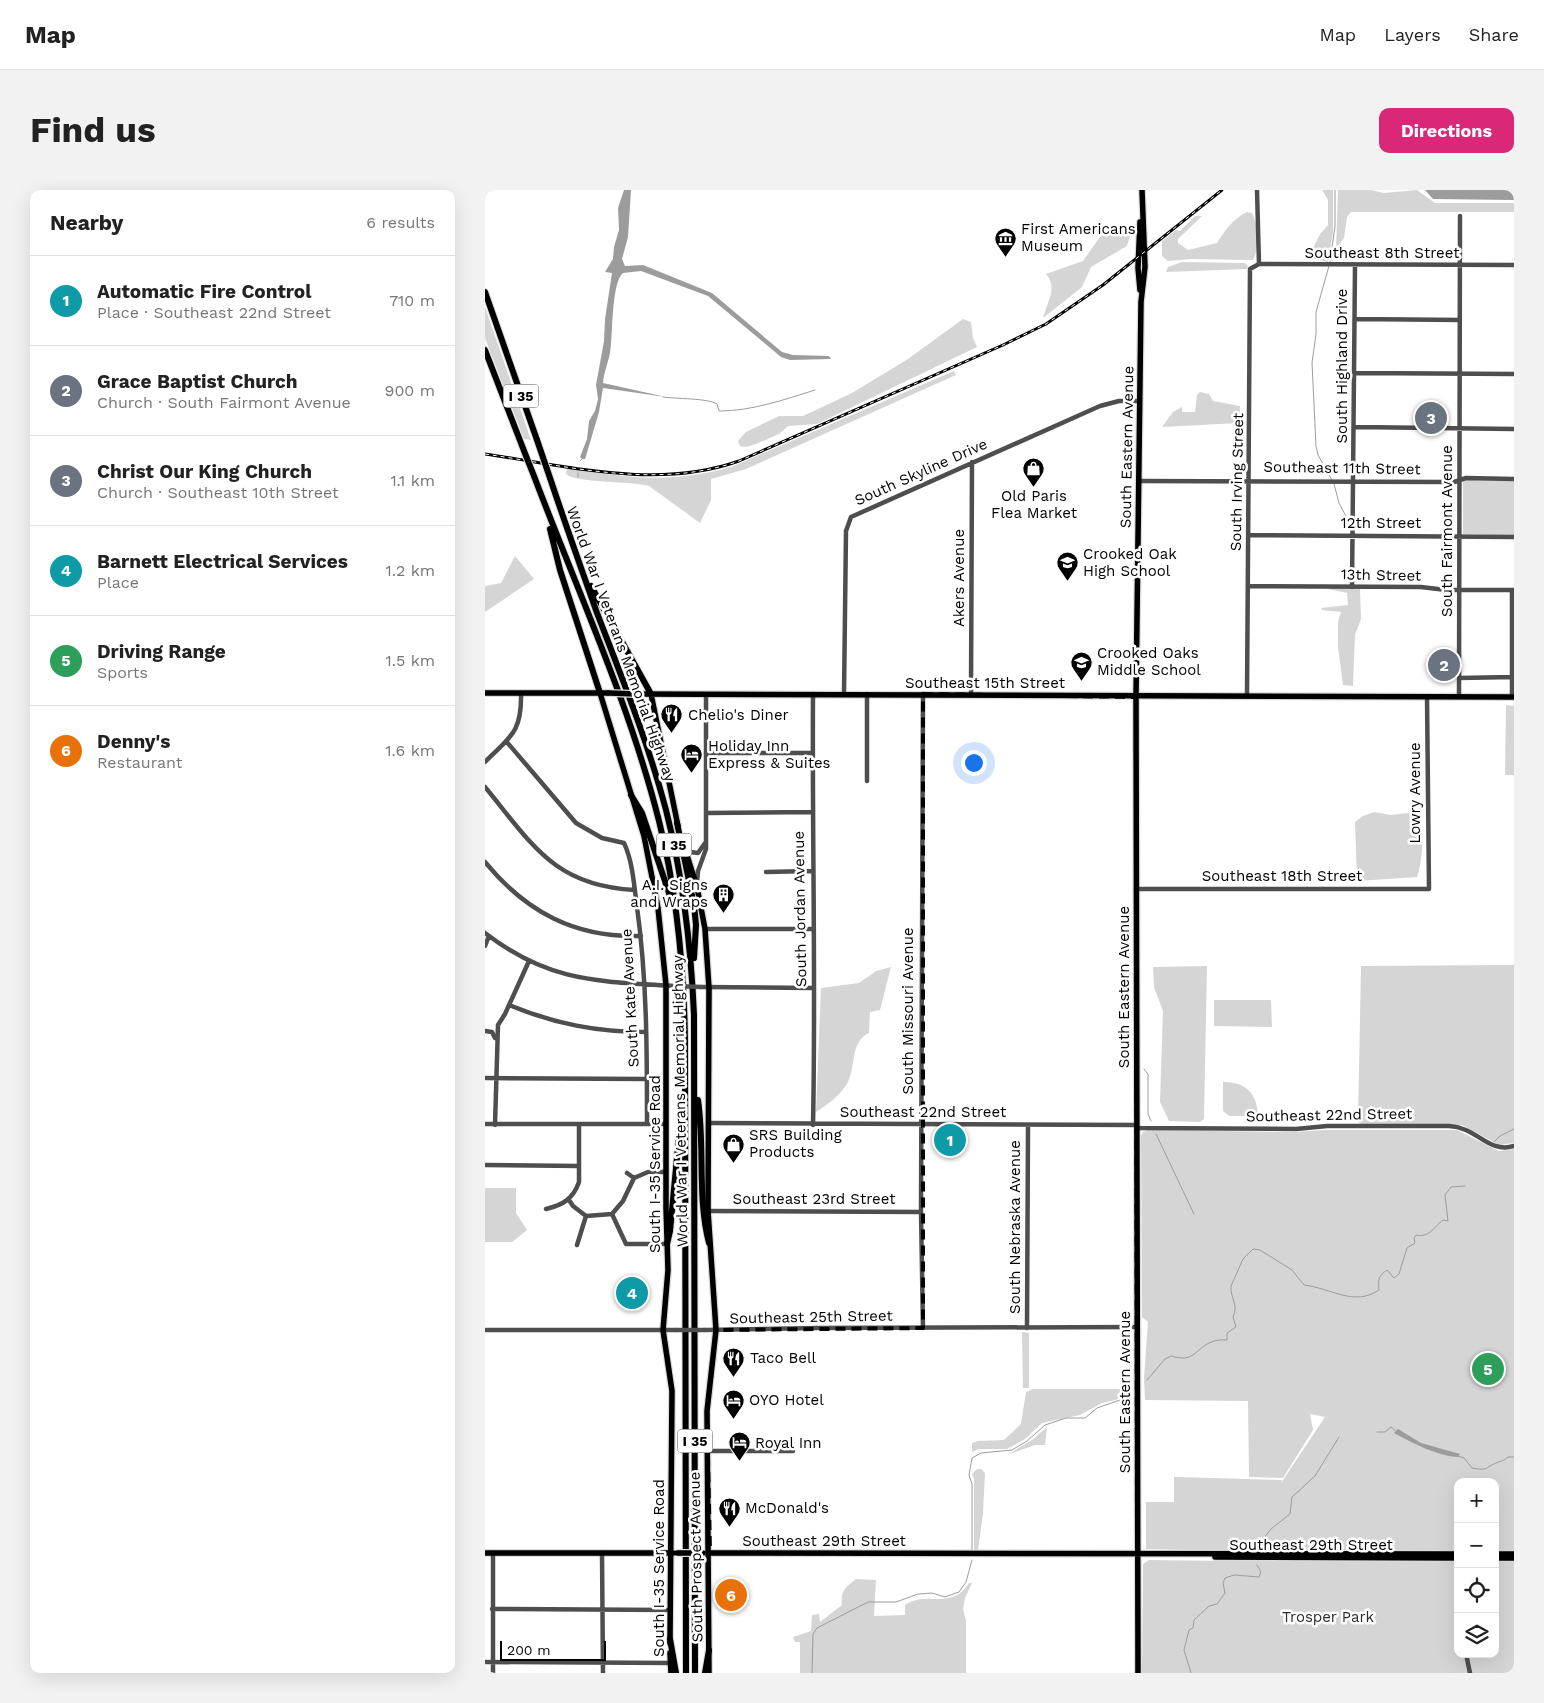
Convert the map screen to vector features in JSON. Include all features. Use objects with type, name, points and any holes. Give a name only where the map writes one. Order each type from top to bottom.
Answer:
[{"type":"highway","name":"World War I Veterans Memorial Highway","points":[[485,292],[581,569],[643,733],[666,811],[685,904],[692,979],[695,1080],[695,1673]]},
{"type":"highway","name":"World War I Veterans Memorial Highway","points":[[485,350],[641,759],[659,821],[677,916],[683,980],[685,1079],[686,1673]]},
{"type":"highway","points":[[544,504],[560,570],[600,693]]},
{"type":"highway","points":[[581,569],[651,694]]},
{"type":"highway","points":[[631,795],[642,814],[677,916]]},
{"type":"highway","points":[[677,823],[696,925],[692,979]]},
{"type":"highway","points":[[667,1244],[670,1231],[676,1144],[685,1079]]},
{"type":"highway","points":[[695,1080],[701,1122],[704,1220],[709,1243]]},
{"type":"highway","points":[[670,1639],[676,1673]]},
{"type":"highway","points":[[705,1673],[709,1650]]},
{"type":"main road","name":"South Eastern Avenue","points":[[1137,1673],[1136,696],[1141,302],[1145,267],[1142,190]]},
{"type":"main road","name":"Southeast 15th Street","points":[[485,693],[1513,697]]},
{"type":"main road","name":"South I-35 Service Road","points":[[600,693],[650,865],[660,927],[666,985],[665,1124],[668,1270],[663,1330],[672,1391],[671,1673]]},
{"type":"main road","points":[[651,694],[677,823],[697,887]]},
{"type":"main road","name":"South Prospect Avenue","points":[[697,887],[705,929],[709,988],[708,1211],[716,1330],[708,1396],[706,1553],[709,1673]]},
{"type":"main road","name":"Southeast 29th Street","points":[[485,1553],[1454,1554]]},
{"type":"main road","name":"Southeast 29th Street","points":[[1163,1554],[1230,1558],[1454,1558]]},
{"type":"main road","points":[[1499,1554],[1514,1554]]},
{"type":"main road","points":[[1499,1558],[1514,1558]]},
{"type":"street","points":[[1257,190],[1259,264]]},
{"type":"street","name":"South Fairmont Avenue","points":[[1459,696],[1460,216]]},
{"type":"street","name":"Southeast 8th Street","points":[[1259,264],[1329,266],[1514,265]]},
{"type":"street","name":"South Irving Street","points":[[1247,696],[1251,480],[1251,269],[1259,264]]},
{"type":"street","name":"South Highland Drive","points":[[1352,587],[1355,427],[1355,266]]},
{"type":"street","points":[[1355,319],[1460,320]]},
{"type":"street","points":[[1355,373],[1514,374]]},
{"type":"street","name":"South Skyline Drive","points":[[844,694],[845,531],[849,521],[859,512],[1100,406],[1119,401],[1140,401]]},
{"type":"street","points":[[1355,427],[1514,429]]},
{"type":"street","name":"Akers Avenue","points":[[971,695],[973,462]]},
{"type":"street","name":"Southeast 11th Street","points":[[1139,481],[1514,479]]},
{"type":"street","name":"12th Street","points":[[1249,535],[1460,535],[1514,537]]},
{"type":"street","name":"13th Street","points":[[1248,586],[1421,587],[1459,590],[1513,590]]},
{"type":"street","points":[[1513,590],[1513,697]]},
{"type":"street","points":[[1459,678],[1513,677]]},
{"type":"street","points":[[485,762],[515,731],[519,722],[521,693]]},
{"type":"street","name":"South Prospect Avenue","points":[[697,887],[698,871],[706,852],[706,694]]},
{"type":"street","name":"South Jordan Avenue","points":[[813,694],[813,1124]]},
{"type":"street","points":[[867,694],[867,781]]},
{"type":"street","name":"South Missouri Avenue","points":[[923,694],[921,1212],[923,1328]]},
{"type":"street","name":"Lowry Avenue","points":[[1427,696],[1429,889]]},
{"type":"street","name":"South Kate Avenue","points":[[506,741],[576,822],[602,838],[624,843],[628,851],[641,936],[645,984],[647,1124]]},
{"type":"street","points":[[706,753],[813,753]]},
{"type":"street","points":[[485,787],[533,845],[560,869],[590,884],[635,890]]},
{"type":"street","points":[[706,813],[812,812]]},
{"type":"street","points":[[685,848],[692,853],[698,852],[705,842]]},
{"type":"street","points":[[485,862],[522,900],[552,918],[577,929],[599,934],[641,936]]},
{"type":"street","points":[[766,872],[812,871]]},
{"type":"street","name":"Southeast 18th Street","points":[[1136,889],[1429,889]]},
{"type":"street","points":[[705,929],[813,928]]},
{"type":"street","points":[[485,946],[487,934],[529,961],[577,978],[616,983],[709,988],[813,988]]},
{"type":"street","points":[[495,1124],[496,1040],[498,1025],[529,961]]},
{"type":"street","points":[[509,1005],[543,1018],[576,1027],[603,1031],[646,1032]]},
{"type":"street","points":[[496,1040],[492,1032],[485,1031],[498,1025]]},
{"type":"street","points":[[485,1078],[647,1079]]},
{"type":"street","points":[[485,1124],[665,1124]]},
{"type":"street","name":"Southeast 22nd Street","points":[[709,1124],[1296,1129],[1327,1126],[1449,1126],[1463,1127],[1495,1147],[1506,1148],[1514,1146]]},
{"type":"street","points":[[547,1209],[569,1200],[579,1182],[579,1125]]},
{"type":"street","name":"South Nebraska Avenue","points":[[1027,1328],[1028,1126]]},
{"type":"street","points":[[485,1166],[579,1166]]},
{"type":"street","points":[[569,1200],[573,1206],[586,1216],[612,1214],[623,1201],[634,1178],[648,1172],[666,1172]]},
{"type":"street","points":[[627,1173],[634,1178]]},
{"type":"street","name":"Southeast 23rd Street","points":[[708,1211],[921,1212]]},
{"type":"street","points":[[612,1214],[626,1244],[667,1244]]},
{"type":"street","points":[[577,1245],[586,1216]]},
{"type":"street","name":"Southeast 25th Street","points":[[485,1330],[1137,1327]]},
{"type":"street","points":[[707,1451],[793,1451]]},
{"type":"street","points":[[493,1553],[493,1673]]},
{"type":"street","points":[[602,1553],[603,1673]]},
{"type":"street","points":[[492,1610],[670,1610]]},
{"type":"street","points":[[1467,1658],[1470,1673]]},
{"type":"street","points":[[485,1662],[671,1663]]},
{"type":"highlighted area","points":[[923,694],[1136,697],[1137,1554],[710,1553],[707,1411],[716,1330],[923,1328]]},
{"type":"green space","points":[[1322,190],[1333,190],[1333,232],[1328,262],[1313,259],[1314,246],[1320,234],[1328,225],[1328,200]]},
{"type":"green space","points":[[1338,190],[1371,190],[1384,193],[1417,190],[1435,203],[1514,203],[1514,212],[1351,212],[1347,217],[1344,238],[1336,249]]},
{"type":"green space","points":[[1247,212],[1252,213],[1257,230],[1257,249],[1253,260],[1191,259],[1168,261],[1162,256],[1162,241],[1176,230],[1180,231],[1195,216],[1202,216],[1178,239],[1178,243],[1188,250],[1217,243],[1230,225]]},
{"type":"green space","points":[[1130,225],[1131,232],[1127,246],[1091,267],[1082,287],[1043,318],[1051,290],[1046,274],[1083,261],[1102,234],[1116,226]]},
{"type":"green space","points":[[1182,262],[1245,263],[1248,266],[1247,269],[1166,272],[1168,267]]},
{"type":"green space","points":[[485,307],[531,440],[524,439],[485,338]]},
{"type":"green space","points":[[963,319],[971,322],[973,338],[977,347],[817,424],[788,426],[779,434],[756,444],[746,447],[740,446],[738,441],[746,432],[779,416],[803,416],[852,393],[908,359]]},
{"type":"green space","points":[[954,371],[956,375],[746,469],[711,479],[711,500],[700,523],[649,486],[580,479],[566,474],[567,468],[649,478],[688,476],[731,467]]},
{"type":"green space","points":[[1200,392],[1209,394],[1213,401],[1240,406],[1239,423],[1162,427],[1173,412],[1182,407],[1182,412],[1195,412],[1197,395]]},
{"type":"green space","points":[[1463,480],[1514,480],[1514,536],[1463,534]]},
{"type":"green space","points":[[515,556],[534,579],[485,612],[485,586],[501,583]]},
{"type":"green space","points":[[1360,588],[1361,619],[1355,635],[1353,686],[1343,685],[1338,647],[1338,622],[1341,612],[1322,610],[1321,608],[1348,605],[1347,593],[1328,589]]},
{"type":"green space","points":[[1506,705],[1514,706],[1514,775],[1505,775]]},
{"type":"green space","points":[[1374,812],[1391,815],[1416,812],[1422,835],[1421,862],[1417,877],[1357,881],[1355,822],[1363,816]]},
{"type":"green space","points":[[1514,965],[1514,1143],[1499,1145],[1462,1125],[1361,1124],[1358,1122],[1361,966]]},
{"type":"green space","points":[[1207,966],[1204,1119],[1200,1122],[1169,1121],[1160,1102],[1163,1011],[1154,987],[1153,967]]},
{"type":"green space","points":[[891,967],[880,1010],[870,1012],[869,1033],[863,1037],[856,1048],[848,1082],[838,1095],[816,1112],[821,988],[859,983],[876,971]]},
{"type":"green space","points":[[1214,1000],[1271,1000],[1272,1027],[1214,1026]]},
{"type":"green space","points":[[1223,1082],[1238,1084],[1249,1090],[1253,1095],[1258,1116],[1229,1116],[1223,1111]]},
{"type":"green space","name":"Trosper Park","points":[[1148,1130],[1294,1132],[1324,1130],[1457,1130],[1499,1151],[1514,1149],[1514,1550],[1499,1550],[1499,1478],[1454,1478],[1454,1550],[1378,1550],[1376,1561],[1454,1561],[1454,1658],[1499,1658],[1499,1561],[1514,1561],[1514,1673],[1142,1673],[1143,1564],[1149,1560],[1223,1561],[1232,1551],[1146,1549],[1146,1502],[1174,1502],[1174,1477],[1282,1480],[1281,1483],[1325,1417],[1310,1414],[1313,1430],[1283,1478],[1249,1477],[1248,1401],[1145,1400],[1144,1378],[1148,1322],[1142,1317],[1141,1136],[1143,1132]]},
{"type":"green space","points":[[485,1188],[516,1188],[516,1213],[527,1230],[512,1242],[485,1242]]},
{"type":"green space","points":[[1022,1332],[1029,1333],[1029,1388],[1023,1388]]},
{"type":"green space","points":[[1033,1389],[1125,1389],[1122,1396],[1116,1400],[1102,1403],[1080,1415],[1042,1423],[1025,1439],[1007,1449],[978,1449],[972,1452],[972,1443],[1004,1440],[1021,1424],[1026,1392]]},
{"type":"green space","points":[[1047,1427],[1045,1445],[1035,1445],[1007,1455],[1032,1440]]},
{"type":"green space","points":[[977,1469],[981,1469],[985,1473],[983,1513],[978,1551],[974,1550],[974,1479],[972,1474]]},
{"type":"green space","points":[[856,1579],[876,1580],[874,1616],[905,1615],[905,1605],[922,1599],[954,1596],[962,1592],[969,1583],[972,1583],[965,1598],[963,1609],[966,1621],[966,1673],[800,1673],[800,1642],[795,1642],[793,1637],[811,1631],[812,1615],[819,1614],[820,1622],[842,1605],[844,1590]]},
{"type":"shaded area","points":[[624,190],[631,190],[628,237],[622,259],[625,266],[643,265],[712,293],[782,352],[793,355],[829,356],[831,359],[790,360],[781,357],[708,296],[641,271],[623,273],[616,287],[614,298],[610,353],[603,383],[666,397],[603,388],[599,412],[586,456],[585,459],[582,459],[580,457],[587,439],[589,421],[595,411],[598,399],[596,385],[604,341],[605,319],[612,273],[605,272],[613,259],[619,230],[618,208]]},
{"type":"shaded area","points":[[1425,190],[1514,190],[1514,200],[1433,199]]},
{"type":"shaded area","points":[[1398,1429],[1421,1443],[1460,1454],[1458,1457],[1443,1455],[1425,1448],[1394,1433]]},
{"type":"waterway","points":[[1330,262],[1335,226],[1335,190]]},
{"type":"waterway","points":[[1329,266],[1316,312],[1316,334],[1312,363],[1316,446],[1318,455],[1332,480]]},
{"type":"waterway","points":[[663,397],[712,402],[717,404],[719,411],[731,411],[767,404],[815,390]]},
{"type":"waterway","points":[[580,461],[583,458]]},
{"type":"waterway","points":[[1334,484],[1339,503],[1348,520]]},
{"type":"waterway","points":[[1144,1069],[1148,1074],[1148,1114],[1151,1121]]},
{"type":"waterway","points":[[1494,1142],[1500,1136],[1514,1129]]},
{"type":"waterway","points":[[1156,1134],[1194,1214]]},
{"type":"waterway","points":[[1147,1380],[1165,1359],[1171,1356],[1188,1357],[1211,1342],[1227,1340],[1227,1333],[1236,1327],[1233,1317],[1235,1305],[1231,1286],[1243,1259],[1253,1249],[1260,1250],[1292,1270],[1304,1285],[1351,1297],[1370,1295],[1379,1290],[1379,1278],[1387,1270],[1394,1278],[1399,1274],[1407,1248],[1415,1243],[1414,1238],[1416,1235],[1428,1234],[1443,1220],[1448,1221],[1445,1195],[1451,1187],[1465,1186]]},
{"type":"waterway","points":[[972,1550],[972,1484],[969,1475],[972,1458],[981,1453],[1012,1450],[1027,1441],[1045,1425],[1066,1418],[1085,1418],[1097,1408],[1123,1399],[1131,1389]]},
{"type":"waterway","points":[[1377,1432],[1385,1432],[1391,1427],[1397,1432]]},
{"type":"waterway","points":[[1257,1547],[1271,1529],[1290,1514],[1292,1497],[1315,1476],[1339,1437]]},
{"type":"waterway","points":[[1458,1456],[1464,1458],[1472,1468],[1481,1469],[1508,1457],[1514,1457]]},
{"type":"waterway","points":[[812,1673],[813,1634],[817,1628],[868,1602],[896,1602],[918,1594],[932,1593],[945,1597],[959,1592],[966,1582],[972,1560]]},
{"type":"waterway","points":[[1191,1673],[1184,1650],[1189,1630],[1193,1628],[1194,1620],[1209,1606],[1217,1604],[1225,1593],[1223,1583],[1225,1578],[1234,1575],[1259,1577],[1261,1572],[1257,1565]]},
{"type":"railway","points":[[485,454],[580,469],[644,475],[708,470],[739,461],[1003,345],[1046,324],[1103,285],[1222,190]]},
{"type":"place","name":"First Americans Museum","points":[[1005,257]]},
{"type":"place","name":"Christ Our King Church","points":[[1431,418]]},
{"type":"place","name":"Old Paris Flea Market","points":[[1034,487]]},
{"type":"place","name":"Crooked Oak High School","points":[[1067,582]]},
{"type":"place","name":"Grace Baptist Church","points":[[1444,665]]},
{"type":"place","name":"Crooked Oaks Middle School","points":[[1081,681]]},
{"type":"place","name":"Chelio's Diner","points":[[672,734]]},
{"type":"place","name":"Holiday Inn Express & Suites","points":[[692,774]]},
{"type":"place","name":"A.I. Signs and Wraps","points":[[724,913]]},
{"type":"place","name":"Automatic Fire Control","points":[[950,1140]]},
{"type":"place","name":"SRS Building Products","points":[[733,1163]]},
{"type":"place","name":"Barnett Electrical Services","points":[[632,1293]]},
{"type":"place","name":"Driving Range","points":[[1488,1369]]},
{"type":"place","name":"Taco Bell","points":[[734,1377]]},
{"type":"place","name":"OYO Hotel","points":[[733,1419]]},
{"type":"place","name":"Royal Inn","points":[[739,1462]]},
{"type":"place","name":"McDonald's","points":[[729,1527]]},
{"type":"place","name":"Denny's","points":[[731,1595]]}]
